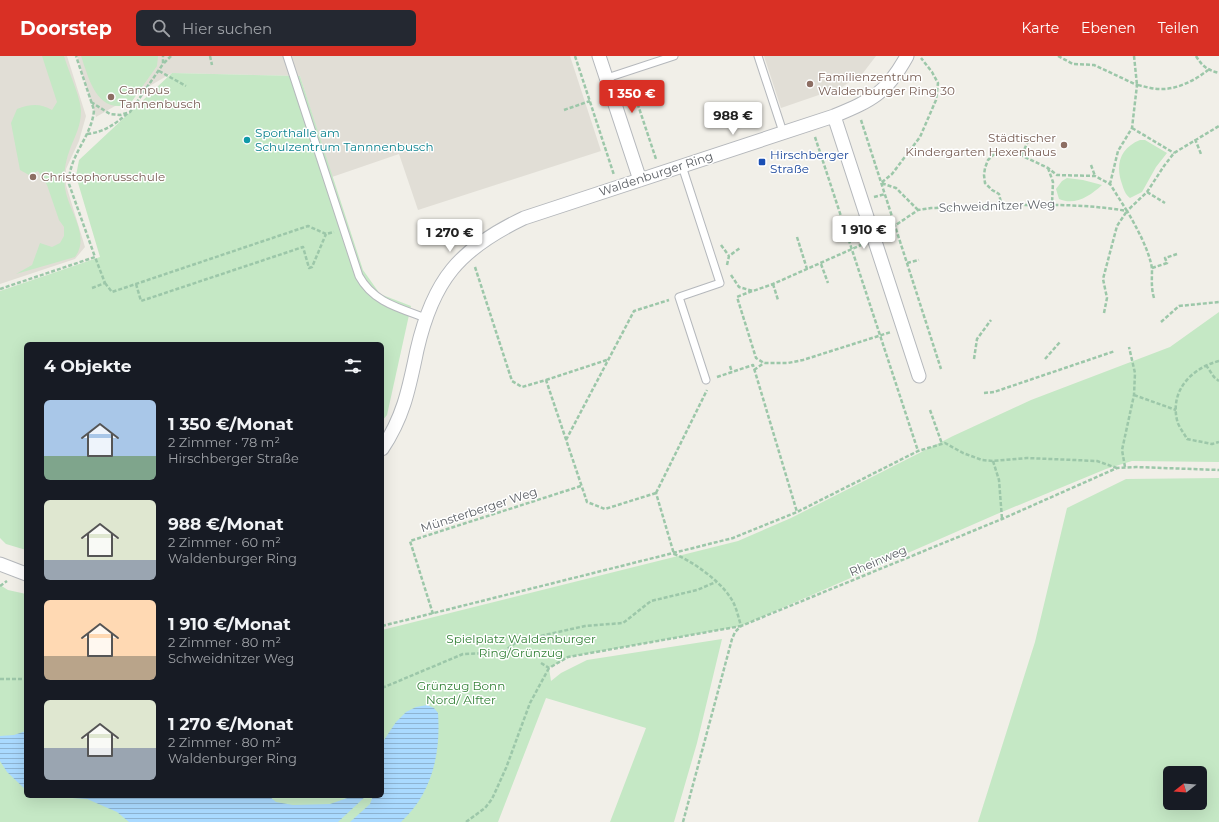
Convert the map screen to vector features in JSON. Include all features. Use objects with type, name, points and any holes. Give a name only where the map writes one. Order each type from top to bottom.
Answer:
[{"type":"street","points":[[599,56],[640,180]]},
{"type":"street","name":"Waldenburger Ring","points":[[384,446],[395,430],[403,410],[431,302],[452,268],[470,251],[505,227],[524,218],[834,116],[857,106],[868,101],[885,87],[899,70],[907,56]]},
{"type":"street","points":[[834,116],[919,376]]},
{"type":"street","points":[[0,564],[24,573]]},
{"type":"lane","points":[[287,56],[359,276],[365,287],[377,298],[426,318]]},
{"type":"lane","points":[[606,78],[674,56]]},
{"type":"lane","points":[[758,56],[783,132]]},
{"type":"lane","points":[[682,166],[720,283],[679,296],[706,380]]},
{"type":"path","points":[[76,56],[94,110],[93,119],[87,134],[74,158],[69,173],[69,184],[105,283],[112,292],[308,226],[326,234],[344,229]]},
{"type":"path","points":[[163,56],[163,64]]},
{"type":"path","points":[[87,134],[110,128],[130,112],[163,64],[171,56]]},
{"type":"path","points":[[210,56],[212,65]]},
{"type":"path","points":[[575,56],[618,187]]},
{"type":"path","points":[[882,183],[892,174],[920,137],[936,100],[938,84],[932,72],[917,56]]},
{"type":"path","points":[[1058,56],[1073,64],[1094,65],[1137,85],[1159,89],[1196,80],[1208,70]]},
{"type":"path","points":[[1110,184],[1118,151],[1132,128],[1137,85],[1134,56]]},
{"type":"path","points":[[1196,56],[1200,63],[1208,70],[1219,73]]},
{"type":"path","points":[[159,71],[186,86]]},
{"type":"path","points":[[627,71],[661,173]]},
{"type":"path","points":[[564,110],[590,101]]},
{"type":"path","points":[[91,102],[110,114],[120,115],[130,112]]},
{"type":"path","points":[[857,106],[941,369]]},
{"type":"path","points":[[811,123],[918,451]]},
{"type":"path","points":[[1104,313],[1107,298],[1104,279],[1117,226],[1128,211],[1147,192],[1174,153],[1195,139],[1219,126]]},
{"type":"path","points":[[1132,128],[1174,153]]},
{"type":"path","points":[[1195,139],[1201,154]]},
{"type":"path","points":[[1022,155],[1028,141]]},
{"type":"path","points":[[1002,207],[999,194],[985,183],[984,175],[988,160],[993,155],[1004,151],[1022,155],[1048,168],[1057,176],[1095,176],[1110,184],[1139,231],[1152,268],[1151,287],[1154,298]]},
{"type":"path","points":[[1091,165],[1095,176]]},
{"type":"path","points":[[1048,168],[1053,182],[1052,204]]},
{"type":"path","points":[[882,183],[896,188],[918,210]]},
{"type":"path","points":[[1147,192],[1165,203]]},
{"type":"path","name":"Schweidnitzer Weg","points":[[764,363],[756,358],[737,297],[821,264],[874,239],[918,210],[931,208],[1002,207],[1052,204],[1098,206],[1128,211]]},
{"type":"path","points":[[136,284],[141,301],[303,247],[309,268],[312,267],[326,234]]},
{"type":"path","points":[[797,237],[808,269]]},
{"type":"path","points":[[740,248],[729,256],[727,263],[730,274],[739,287],[753,291]]},
{"type":"path","points":[[470,251],[512,381],[522,387],[607,360]]},
{"type":"path","points":[[1152,268],[1167,263],[1165,258],[1177,254]]},
{"type":"path","points":[[0,289],[95,257]]},
{"type":"path","points":[[907,263],[919,260]]},
{"type":"path","points":[[821,264],[828,283]]},
{"type":"path","points":[[92,288],[105,283]]},
{"type":"path","points":[[773,284],[778,300]]},
{"type":"path","points":[[566,440],[634,311],[679,296]]},
{"type":"path","points":[[1161,322],[1179,306],[1219,302]]},
{"type":"path","points":[[974,359],[977,339],[991,320]]},
{"type":"path","points":[[754,370],[764,363],[788,363],[803,360],[903,328]]},
{"type":"path","points":[[1045,360],[1060,342]]},
{"type":"path","points":[[1125,467],[1122,450],[1134,395],[1135,373],[1129,347]]},
{"type":"path","points":[[984,393],[1001,390],[1115,351]]},
{"type":"path","points":[[1219,361],[1197,369],[1185,382],[1179,394],[1176,410],[1177,422],[1187,439],[1212,444],[1219,442]]},
{"type":"path","points":[[674,554],[656,493],[708,387],[706,380],[753,365],[798,512]]},
{"type":"path","points":[[1206,365],[1214,377],[1219,381]]},
{"type":"path","points":[[730,366],[732,372]]},
{"type":"path","points":[[546,380],[587,502],[605,509],[656,493]]},
{"type":"path","points":[[1134,395],[1176,410]]},
{"type":"path","points":[[930,410],[942,444]]},
{"type":"path","points":[[384,626],[733,538],[798,512],[918,451],[945,442],[975,458],[993,461],[1027,458],[1096,461],[1117,468]]},
{"type":"path","points":[[993,461],[999,480],[1002,519]]},
{"type":"path","name":"Rheinweg","points":[[549,668],[574,656],[741,626],[1002,519],[1117,468],[1219,470]]},
{"type":"path","name":"Münsterberger Weg","points":[[433,614],[410,541],[581,486]]},
{"type":"path","points":[[674,554],[686,558],[716,582],[731,597],[741,626],[735,632],[732,639],[683,822]]},
{"type":"path","points":[[503,652],[518,641],[585,626],[623,623],[651,601],[697,590],[716,582]]},
{"type":"path","points":[[384,687],[463,654],[515,652]]},
{"type":"path","points":[[466,822],[485,808],[492,800],[506,768],[530,702],[549,668],[540,663]]},
{"type":"path","points":[[0,679],[24,679]]},
{"type":"shaded area","name":"Christophorusschule","points":[[0,56],[67,56],[86,116],[79,141],[66,169],[66,185],[85,247],[75,259],[0,284]]},
{"type":"shaded area","points":[[77,56],[570,56],[601,151],[418,210],[399,154],[332,177],[300,76],[172,73],[96,117]]},
{"type":"shaded area","name":"Familienzentrum Waldenburger Ring 30","points":[[764,56],[876,56],[863,73],[842,87],[781,108]]},
{"type":"green space","points":[[42,56],[64,56],[80,105],[80,121],[67,159],[64,178],[67,196],[80,232],[81,240],[75,257],[16,274],[32,265],[40,243],[52,247],[60,243],[64,236],[64,227],[59,220],[47,185],[38,171],[29,175],[20,170],[11,123],[17,109],[26,106],[39,105],[52,110],[57,102]]},
{"type":"green space","points":[[81,56],[158,56],[157,66],[130,104],[119,106],[102,100],[96,93],[87,75]]},
{"type":"green space","points":[[172,73],[300,76],[363,270],[380,294],[411,306],[387,415],[384,419],[384,342],[24,342],[24,549],[6,544],[0,538],[0,291],[100,257],[76,176],[79,160]]},
{"type":"green space","points":[[1140,140],[1145,140],[1167,153],[1156,167],[1142,192],[1130,198],[1124,190],[1122,184],[1119,164],[1124,152],[1133,143]]},
{"type":"green space","points":[[1067,178],[1102,185],[1082,199],[1076,201],[1065,201],[1059,199],[1056,189],[1062,181]]},
{"type":"green space","name":"Grünzug Bonn Nord/ Alfter","points":[[1219,312],[1219,462],[1132,461],[1106,469],[997,514],[741,626],[568,657],[549,668],[551,681],[561,673],[587,660],[722,639],[697,743],[674,822],[610,822],[646,728],[546,698],[498,822],[0,822],[0,585],[8,590],[24,594],[24,798],[384,798],[384,630],[738,541],[791,518],[953,436],[1031,400],[1170,347]]},
{"type":"green space","points":[[1219,478],[1219,822],[978,822],[1035,642],[1067,508],[1126,479]]},
{"type":"water","points":[[427,705],[434,708],[438,713],[439,728],[436,758],[427,786],[420,799],[412,811],[401,822],[350,822],[370,804],[372,798],[384,798],[384,740],[396,722],[406,712],[416,707]]},
{"type":"water","points":[[24,732],[24,788],[7,772],[0,761],[0,736],[14,735]]},
{"type":"water","points":[[73,798],[271,798],[276,802],[293,805],[330,804],[347,798],[364,798],[338,822],[129,822],[117,812],[87,799]]},
{"type":"place","name":"Familienzentrum Waldenburger Ring 30","points":[[810,84]]},
{"type":"place","name":"Campus Tannenbusch","points":[[111,97]]},
{"type":"place","name":"Sporthalle am Schulzentrum Tannnenbusch","points":[[247,140]]},
{"type":"place","name":"Städtischer Kindergarten Hexenhaus","points":[[1064,145]]},
{"type":"place","name":"Hirschberger Straße","points":[[762,162]]},
{"type":"place","name":"Christophorusschule","points":[[33,177]]},
{"type":"park label","name":"Spielplatz Waldenburger Ring/Grünzug","points":[[521,646]]}]
